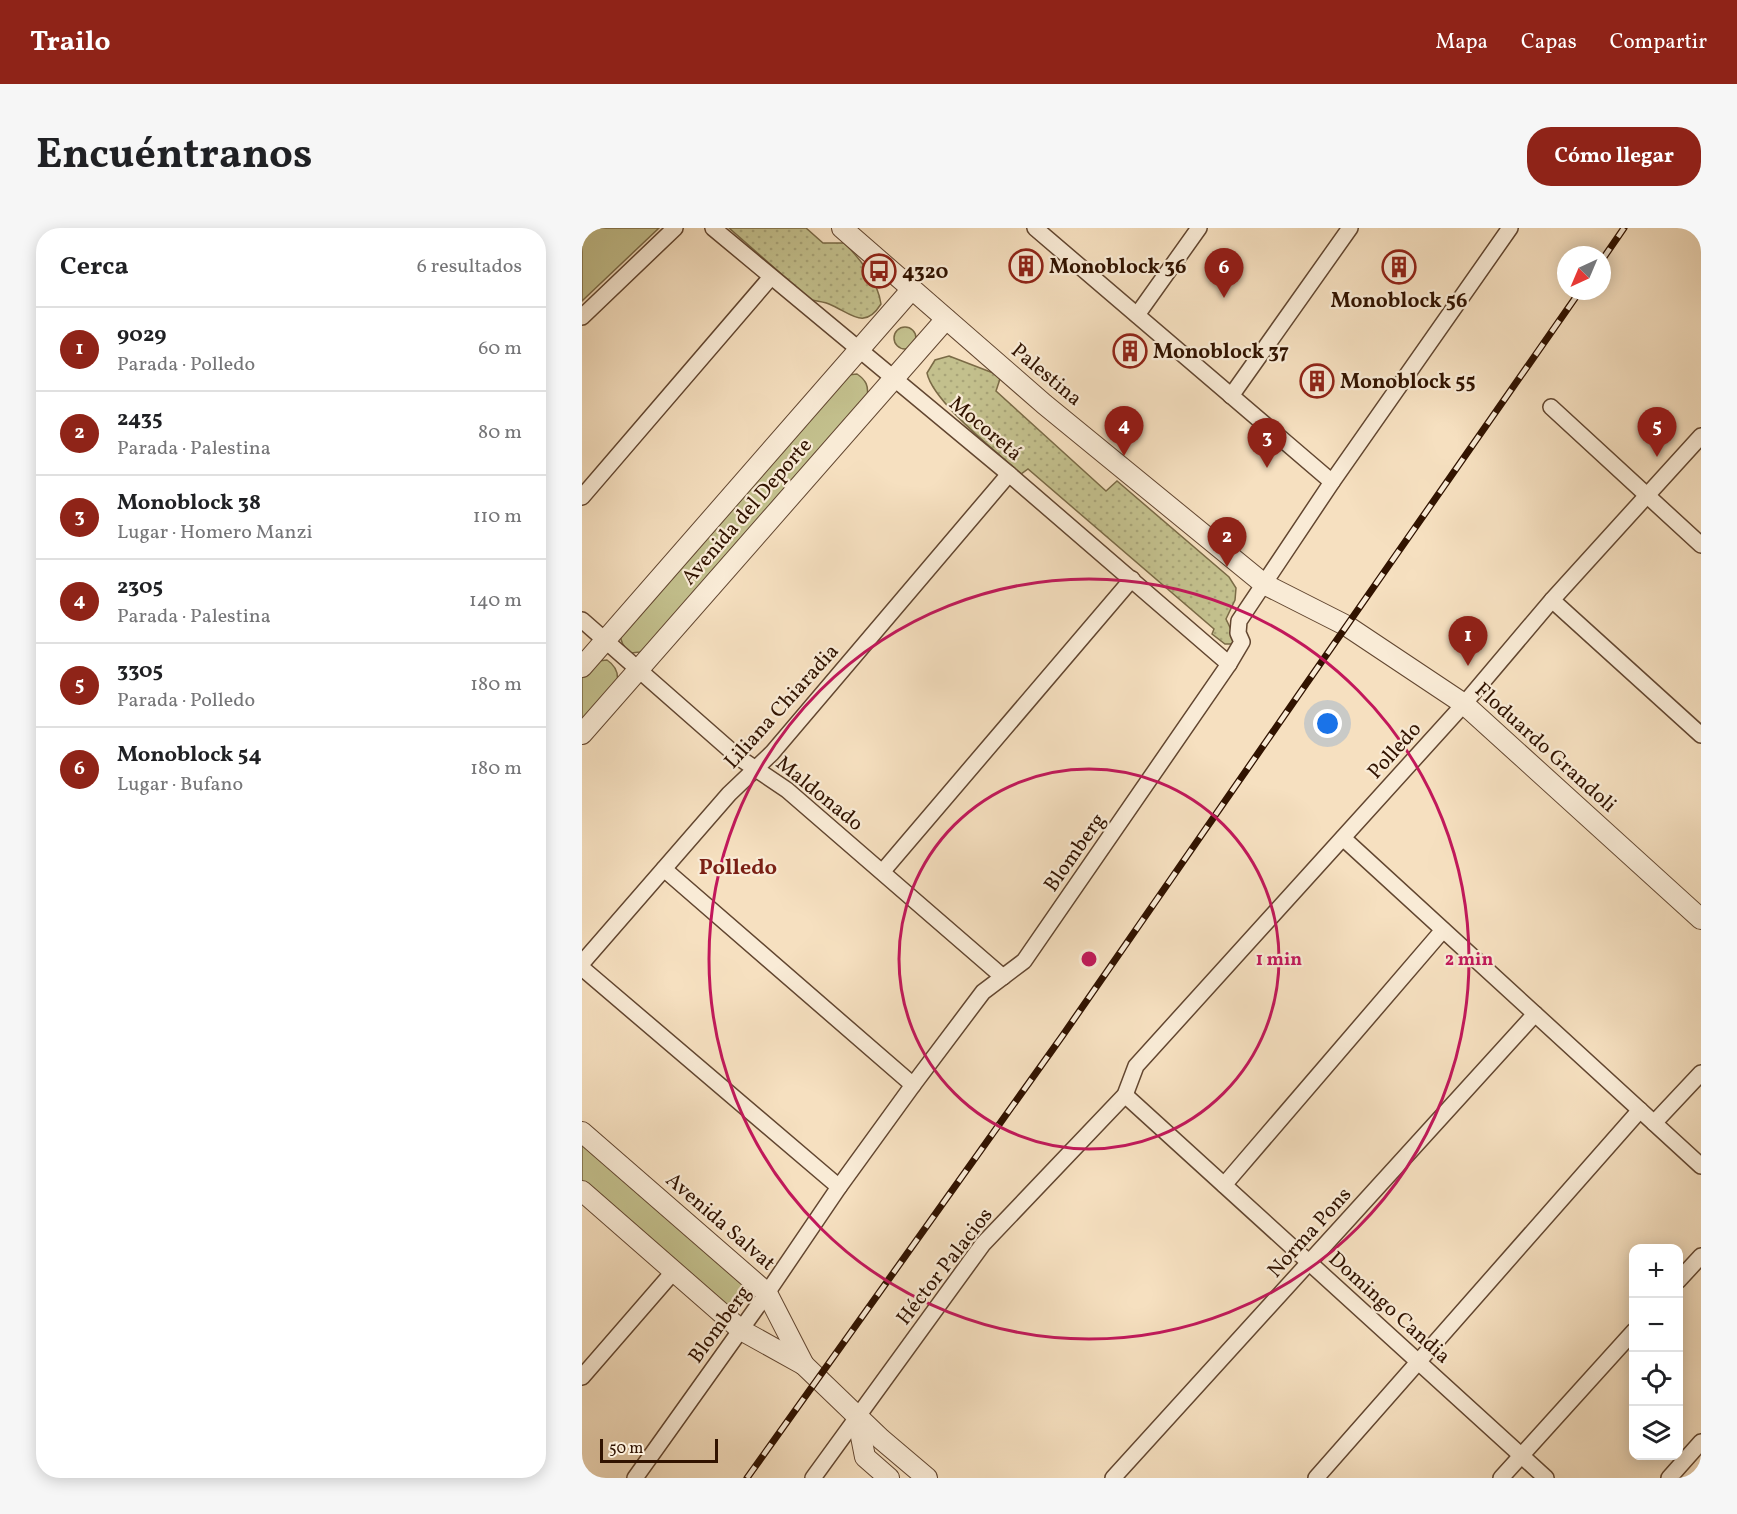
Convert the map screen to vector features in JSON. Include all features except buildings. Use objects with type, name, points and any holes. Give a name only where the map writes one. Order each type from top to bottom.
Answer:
[{"type":"street","points":[[582,317],[675,228]]},
{"type":"street","name":"Mocoretá","points":[[713,228],[1009,474],[1229,664]]},
{"type":"street","name":"Palestina","points":[[842,228],[1053,411],[1264,584],[1347,626]]},
{"type":"street","points":[[1137,315],[1199,228]]},
{"type":"street","points":[[1231,396],[1350,228]]},
{"type":"street","name":"Blomberg","points":[[635,1478],[767,1293],[838,1187],[913,1085],[983,992],[1024,961],[1229,664],[1242,642],[1238,633],[1239,621],[1332,482],[1510,228]]},
{"type":"street","points":[[1039,229],[1332,482]]},
{"type":"street","points":[[582,497],[771,277]]},
{"type":"street","name":"Avenida del Deporte","points":[[582,667],[912,289]]},
{"type":"street","name":"Avenida del Deporte","points":[[582,734],[946,319]]},
{"type":"street","points":[[1551,407],[1701,545]]},
{"type":"street","name":"Polledo","points":[[1125,1095],[1136,1066],[1464,704],[1552,600],[1701,436]]},
{"type":"street","name":"Liliana Chiaradia","points":[[582,965],[729,794],[779,745],[1009,474]]},
{"type":"street","points":[[883,872],[1132,579]]},
{"type":"street","points":[[1552,600],[1701,735]]},
{"type":"street","name":"Maldonado","points":[[582,621],[738,757],[787,790],[1003,977]]},
{"type":"street","name":"Floduardo Grandoli","points":[[1347,626],[1464,704],[1701,919]]},
{"type":"street","points":[[1343,838],[1701,1166]]},
{"type":"street","points":[[664,869],[913,1085]]},
{"type":"street","points":[[1224,1185],[1443,930]]},
{"type":"street","points":[[582,965],[838,1187]]},
{"type":"street","name":"Norma Pons","points":[[1114,1478],[1535,1014]]},
{"type":"street","points":[[1654,1123],[1701,1073]]},
{"type":"street","name":"Domingo Candia","points":[[1125,1095],[1546,1478]]},
{"type":"street","name":"Héctor Palacios","points":[[813,1478],[983,1244],[1125,1095]]},
{"type":"street","points":[[1316,1478],[1640,1110]]},
{"type":"street","name":"Avenida Salvat","points":[[582,1132],[767,1293],[804,1365]]},
{"type":"street","name":"Avenida Salvat","points":[[582,1191],[741,1330],[804,1365],[927,1478]]},
{"type":"street","points":[[1683,1276],[1701,1256]]},
{"type":"street","points":[[582,1377],[674,1271]]},
{"type":"street","points":[[1501,1478],[1629,1337]]},
{"type":"street","points":[[857,1416],[865,1457],[889,1478]]},
{"type":"street","points":[[1669,1478],[1701,1442]]},
{"type":"shaded area","points":[[582,228],[659,228],[582,301]]},
{"type":"shaded area","points":[[729,228],[806,228],[823,243],[844,243],[867,271],[876,287],[881,304],[869,317],[857,318],[827,303],[811,300]]},
{"type":"shaded area","points":[[905,327],[913,330],[916,338],[913,346],[905,349],[897,346],[894,338],[897,330]]},
{"type":"shaded area","points":[[949,356],[1001,376],[996,391],[1106,491],[1117,481],[1229,577],[1236,588],[1235,600],[1226,619],[1236,640],[1232,644],[1225,644],[1212,634],[1214,629],[1028,469],[1021,474],[953,412],[932,385],[927,373],[935,360]]},
{"type":"shaded area","points":[[857,374],[866,384],[867,397],[650,647],[640,652],[628,651],[622,644],[620,631],[848,375]]},
{"type":"shaded area","points":[[607,660],[616,670],[617,683],[582,723],[582,674],[598,661]]},
{"type":"shaded area","points":[[582,1143],[745,1284],[746,1296],[738,1305],[727,1306],[582,1183]]},
{"type":"railway","points":[[1611,247],[1624,228]]},
{"type":"railway","points":[[747,1478],[1063,1035],[1574,300]]},
{"type":"place","name":"Monoblock 36","points":[[1026,266]]},
{"type":"place","name":"Monoblock 56","points":[[1399,267]]},
{"type":"place","name":"4320","points":[[879,271]]},
{"type":"place","name":"Monoblock 54","points":[[1224,298]]},
{"type":"place","name":"Monoblock 37","points":[[1130,351]]},
{"type":"place","name":"Monoblock 55","points":[[1317,381]]},
{"type":"place","name":"2305","points":[[1124,456]]},
{"type":"place","name":"3305","points":[[1657,457]]},
{"type":"place","name":"Monoblock 38","points":[[1267,468]]},
{"type":"place","name":"2435","points":[[1227,567]]},
{"type":"place","name":"9029","points":[[1468,666]]},
{"type":"district","name":"Polledo","points":[[738,866]]}]
